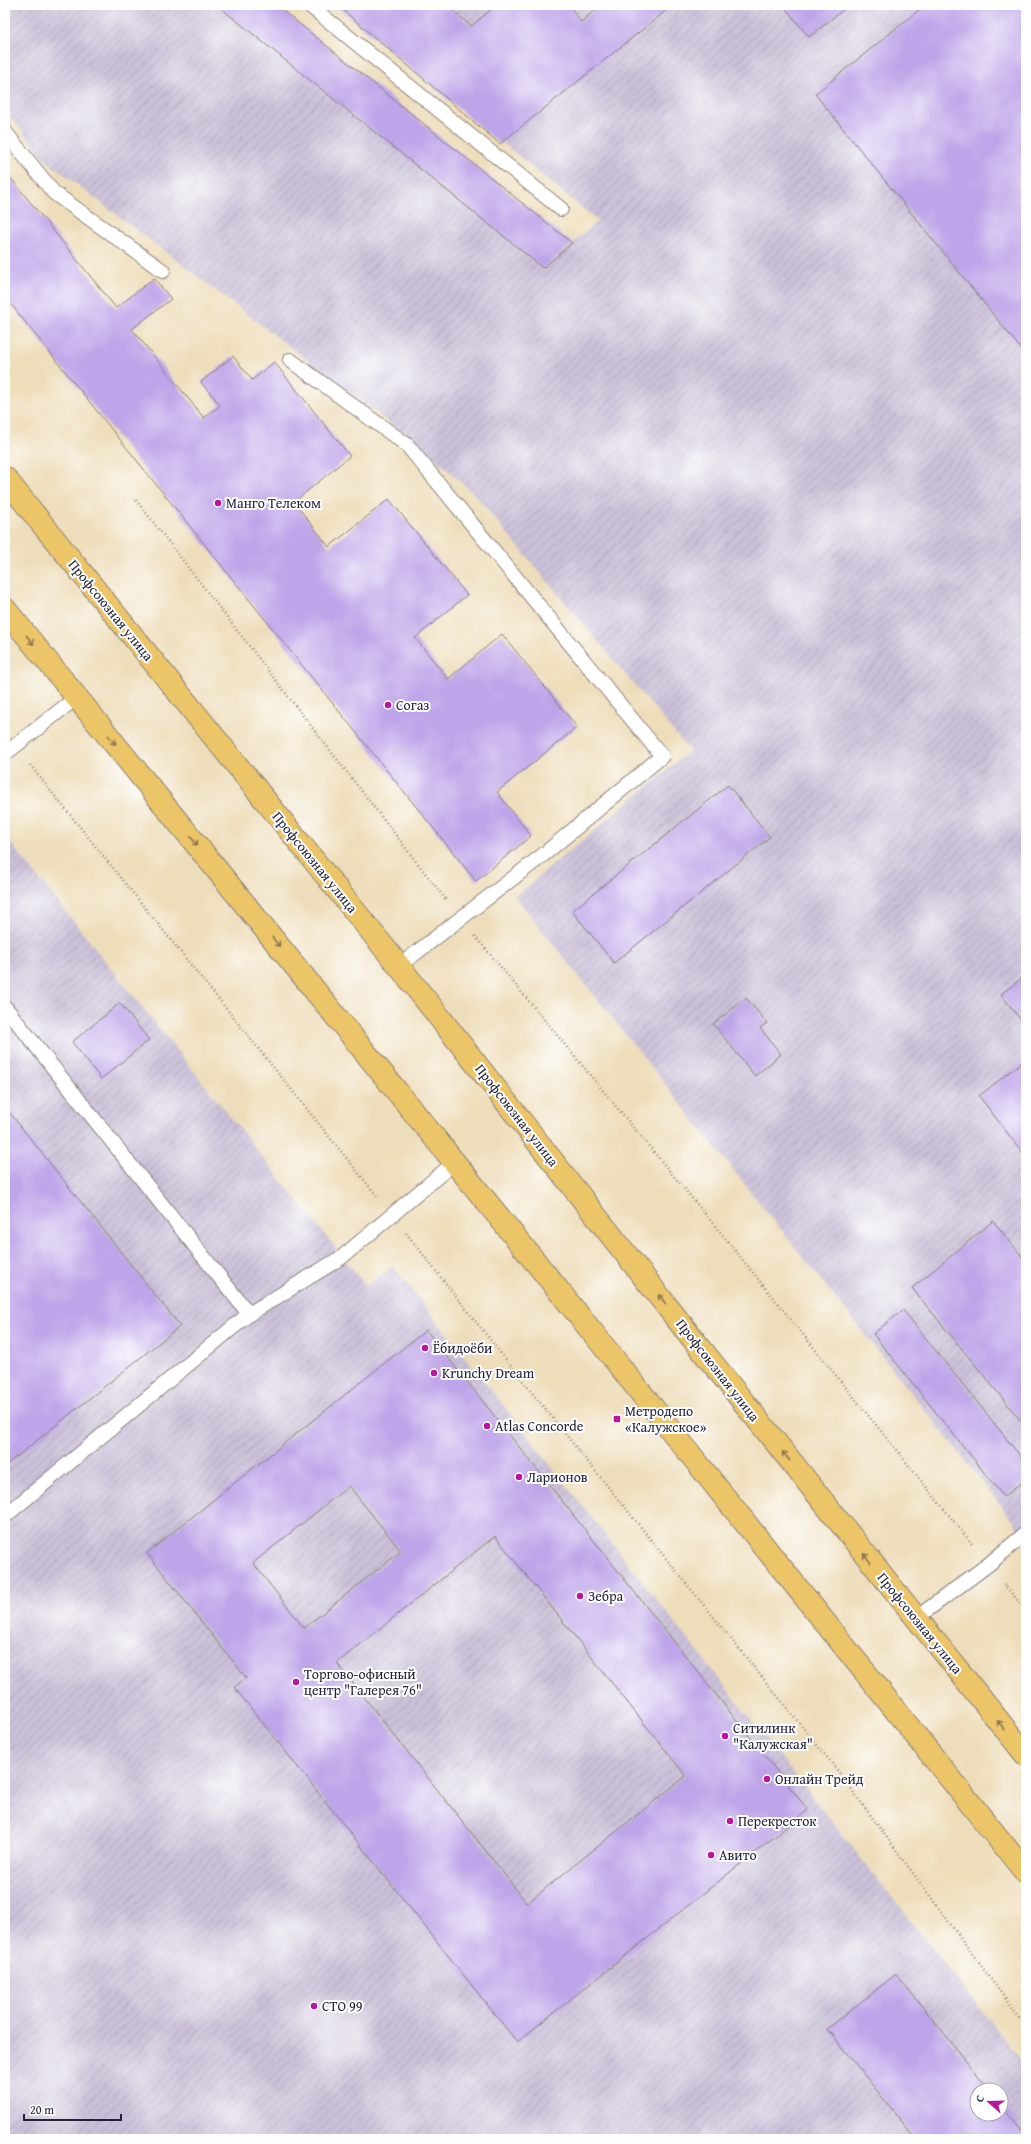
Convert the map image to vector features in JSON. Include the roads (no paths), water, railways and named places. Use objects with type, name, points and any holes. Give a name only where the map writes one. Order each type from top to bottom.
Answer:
[{"type":"main road","name":"Профсоюзная улица","points":[[5,478],[399,966],[916,1619],[1026,1755]]},
{"type":"main road","points":[[5,609],[455,1162],[1026,1873]]},
{"type":"lane","points":[[309,5],[561,209]]},
{"type":"lane","points":[[5,132],[54,193],[163,271]]},
{"type":"lane","points":[[290,360],[406,446],[662,756],[543,855],[399,966]]},
{"type":"lane","points":[[10,750],[77,697]]},
{"type":"lane","points":[[5,1007],[249,1314]]},
{"type":"lane","points":[[5,1516],[249,1314],[342,1257],[455,1162]]},
{"type":"lane","points":[[916,1619],[989,1564],[1026,1533]]},
{"type":"place","name":"Манго Телеком","points":[[218,503]]},
{"type":"place","name":"Согаз","points":[[388,705]]},
{"type":"place","name":"Ёбидоёби","points":[[425,1348]]},
{"type":"place","name":"Krunchy Dream","points":[[434,1373]]},
{"type":"place","name":"Метродепо «Калужское»","points":[[617,1419]]},
{"type":"place","name":"Atlas Concorde","points":[[487,1426]]},
{"type":"place","name":"Ларионов","points":[[519,1477]]},
{"type":"place","name":"Зебра","points":[[580,1596]]},
{"type":"place","name":"Торгово-офисный центр \"Галерея 76\"","points":[[296,1682]]},
{"type":"place","name":"Ситилинк \"Калужская\"","points":[[725,1736]]},
{"type":"place","name":"Онлайн Трейд","points":[[767,1779]]},
{"type":"place","name":"Перекресток","points":[[730,1821]]},
{"type":"place","name":"Авито","points":[[711,1855]]},
{"type":"place","name":"СТО 99","points":[[314,2006]]}]
